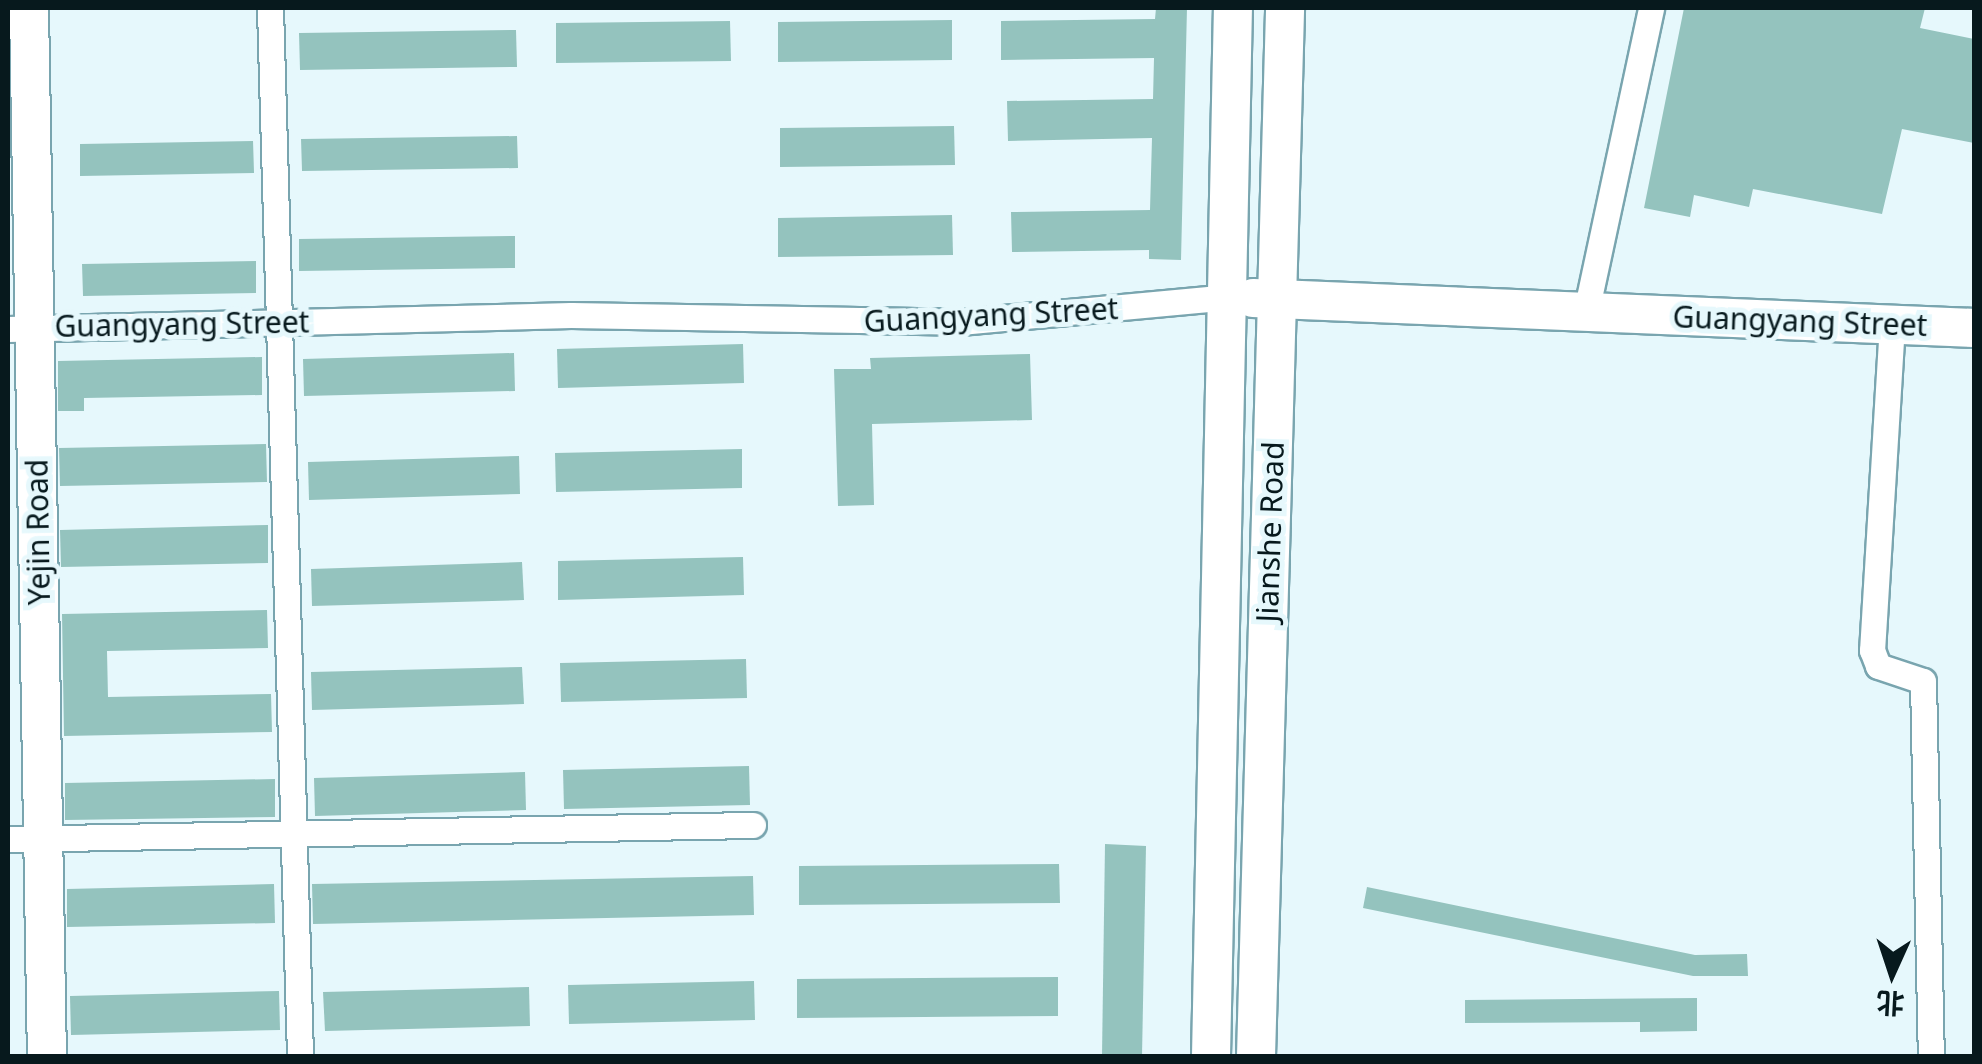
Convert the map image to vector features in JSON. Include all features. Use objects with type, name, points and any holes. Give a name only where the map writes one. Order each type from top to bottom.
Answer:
[{"type":"street","name":"Yejin Road","points":[[29,8],[19,95],[25,839],[47,1056]]},
{"type":"street","points":[[270,8],[300,1056]]},
{"type":"street","name":"Jianshe Road","points":[[1211,1056],[1233,8]]},
{"type":"street","name":"Jianshe Road","points":[[1256,1056],[1284,8]]},
{"type":"street","points":[[1586,312],[1651,8]]},
{"type":"street","name":"Guangyang Street","points":[[21,328],[571,315],[944,322],[1227,297],[1974,328]]},
{"type":"street","points":[[1892,324],[1872,650],[1878,666],[1923,681],[1931,1056]]},
{"type":"street","points":[[25,839],[753,825]]},
{"type":"building","points":[[1156,8],[1187,8],[1181,260],[1149,259],[1149,250],[1012,252],[1011,212],[1150,210],[1152,138],[1008,141],[1007,101],[1153,99],[1154,58],[1001,60],[1001,21],[1155,19]]},
{"type":"building","points":[[1684,8],[1925,8],[1920,28],[1974,39],[1974,143],[1902,129],[1882,214],[1753,189],[1749,207],[1694,195],[1690,217],[1644,208]]},
{"type":"building","points":[[952,20],[952,60],[778,62],[778,22]]},
{"type":"building","points":[[730,21],[731,61],[556,63],[556,23]]},
{"type":"building","points":[[516,30],[517,67],[300,70],[299,33]]},
{"type":"building","points":[[954,126],[955,165],[780,167],[780,128]]},
{"type":"building","points":[[517,136],[518,168],[302,171],[301,139]]},
{"type":"building","points":[[253,141],[254,173],[80,176],[80,144]]},
{"type":"building","points":[[952,215],[953,255],[778,257],[778,218]]},
{"type":"building","points":[[515,236],[515,268],[299,271],[299,239]]},
{"type":"building","points":[[256,261],[256,293],[83,296],[82,264]]},
{"type":"building","points":[[743,344],[744,383],[558,388],[557,349]]},
{"type":"building","points":[[514,353],[515,391],[304,396],[303,359]]},
{"type":"building","points":[[1030,354],[1032,420],[872,424],[874,505],[838,506],[834,369],[871,369],[870,358]]},
{"type":"building","points":[[262,357],[262,395],[84,398],[84,411],[58,411],[58,361]]},
{"type":"building","points":[[266,444],[267,482],[60,486],[59,448]]},
{"type":"building","points":[[742,449],[742,488],[556,492],[555,453]]},
{"type":"building","points":[[519,456],[520,494],[309,500],[308,462]]},
{"type":"building","points":[[268,525],[268,563],[61,567],[60,530]]},
{"type":"building","points":[[743,557],[744,595],[558,600],[558,561]]},
{"type":"building","points":[[522,562],[524,600],[312,606],[311,569]]},
{"type":"building","points":[[267,610],[268,648],[107,651],[108,697],[271,694],[272,732],[64,736],[62,614]]},
{"type":"building","points":[[746,659],[747,698],[561,702],[560,663]]},
{"type":"building","points":[[522,667],[524,704],[312,710],[311,672]]},
{"type":"building","points":[[749,766],[750,805],[564,809],[563,770]]},
{"type":"building","points":[[525,772],[526,810],[315,816],[314,778]]},
{"type":"building","points":[[275,779],[275,817],[65,820],[65,783]]},
{"type":"building","points":[[1105,844],[1146,846],[1142,1056],[1102,1056]]},
{"type":"building","points":[[1059,864],[1060,903],[799,905],[799,866]]},
{"type":"building","points":[[753,876],[754,915],[313,924],[312,884]]},
{"type":"building","points":[[274,884],[275,923],[67,927],[67,889]]},
{"type":"building","points":[[1367,887],[1695,955],[1747,954],[1748,976],[1693,976],[1363,908]]},
{"type":"building","points":[[1058,977],[1058,1016],[797,1018],[797,979]]},
{"type":"building","points":[[754,981],[755,1020],[569,1024],[568,985]]},
{"type":"building","points":[[529,987],[530,1026],[325,1031],[323,992]]},
{"type":"building","points":[[279,991],[280,1030],[71,1035],[70,996]]},
{"type":"building","points":[[1697,998],[1697,1031],[1640,1032],[1640,1022],[1465,1023],[1465,1000]]}]
